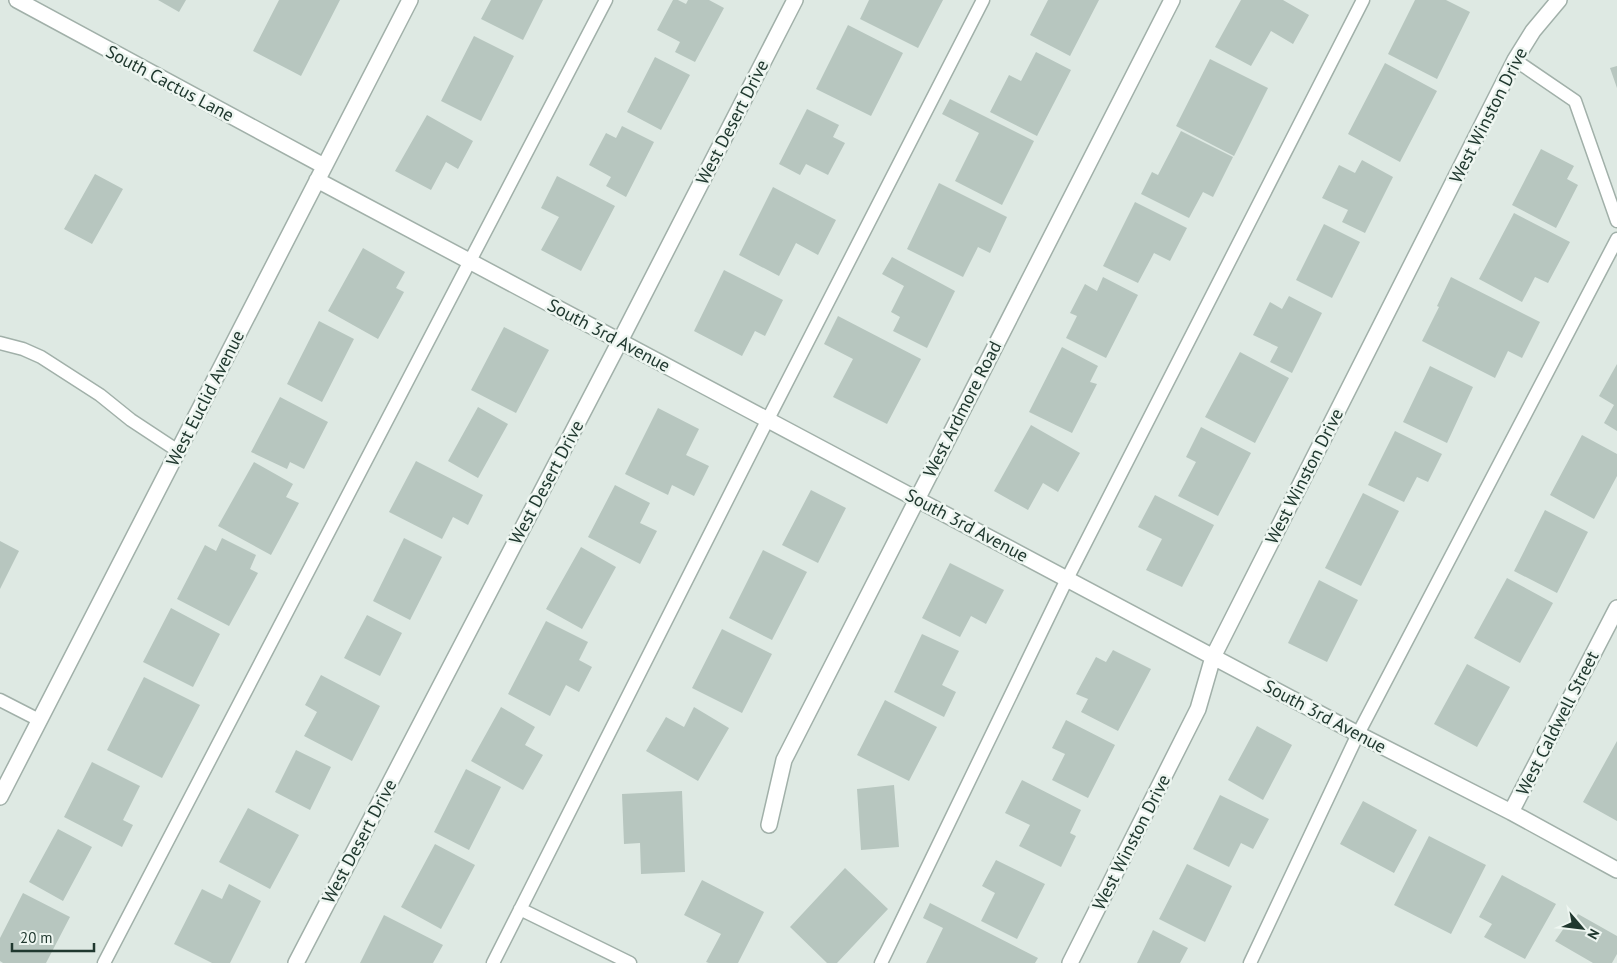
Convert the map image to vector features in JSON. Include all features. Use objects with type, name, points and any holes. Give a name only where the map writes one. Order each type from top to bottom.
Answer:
[{"type":"street","name":"South Cactus Lane","points":[[17,0],[320,173]]},
{"type":"street","name":"West Euclid Avenue","points":[[0,797],[410,0]]},
{"type":"street","name":"West Desert Drive","points":[[296,963],[620,341],[795,0]]},
{"type":"street","name":"West Ardmore Road","points":[[769,825],[784,760],[1172,0]]},
{"type":"street","name":"West Winston Drive","points":[[1070,963],[1198,709],[1213,657],[1515,60],[1533,31],[1556,1]]},
{"type":"street","name":"South 3rd Avenue","points":[[320,173],[471,261],[1617,870]]},
{"type":"street","name":"West Caldwell Street","points":[[1511,812],[1617,608]]},
{"type":"lane","points":[[104,963],[606,0]]},
{"type":"lane","points":[[493,963],[768,419],[983,0]]},
{"type":"lane","points":[[881,963],[1067,579],[1363,0]]},
{"type":"lane","points":[[1515,60],[1575,101],[1617,221]]},
{"type":"lane","points":[[1250,963],[1358,734],[1617,239]]},
{"type":"lane","points":[[0,343],[23,349],[41,357],[100,395],[130,420],[178,451]]},
{"type":"lane","points":[[0,700],[39,720]]},
{"type":"lane","points":[[520,909],[630,963]]},
{"type":"building","points":[[158,0],[186,0],[179,12]]},
{"type":"building","points":[[279,0],[340,0],[301,76],[253,51]]},
{"type":"building","points":[[491,0],[543,0],[523,40],[481,19]]},
{"type":"building","points":[[673,0],[686,4],[688,0],[709,0],[724,8],[695,62],[675,52],[680,42],[657,30]]},
{"type":"building","points":[[869,0],[943,0],[918,48],[860,19]]},
{"type":"building","points":[[1048,0],[1099,0],[1070,56],[1030,35]]},
{"type":"building","points":[[1241,0],[1283,0],[1309,15],[1293,44],[1271,31],[1251,66],[1215,47]]},
{"type":"building","points":[[1415,0],[1446,0],[1470,12],[1437,79],[1388,54]]},
{"type":"building","points":[[848,25],[903,53],[871,116],[816,89]]},
{"type":"building","points":[[474,36],[514,56],[481,121],[441,101]]},
{"type":"building","points":[[1036,52],[1071,70],[1037,136],[990,112],[1009,75],[1021,81]]},
{"type":"building","points":[[655,57],[690,75],[661,130],[627,112]]},
{"type":"building","points":[[1210,59],[1268,88],[1234,156],[1176,126]]},
{"type":"building","points":[[1385,63],[1437,91],[1400,162],[1348,134]]},
{"type":"building","points":[[1617,66],[1617,88],[1610,68]]},
{"type":"building","points":[[950,99],[1034,141],[1002,205],[955,181],[979,133],[942,114]]},
{"type":"building","points":[[807,109],[839,125],[833,137],[845,143],[828,175],[806,164],[800,175],[779,164]]},
{"type":"building","points":[[427,115],[473,141],[458,169],[446,162],[431,190],[395,171]]},
{"type":"building","points":[[622,126],[654,142],[626,197],[606,186],[611,177],[589,165],[606,133],[616,138]]},
{"type":"building","points":[[1181,131],[1233,157],[1213,197],[1203,192],[1189,218],[1141,194],[1152,172],[1158,175]]},
{"type":"building","points":[[1541,149],[1574,166],[1567,179],[1578,185],[1556,228],[1512,205]]},
{"type":"building","points":[[1362,160],[1393,177],[1365,233],[1342,222],[1348,210],[1322,198],[1339,165],[1355,173]]},
{"type":"building","points":[[95,174],[123,189],[92,244],[64,229]]},
{"type":"building","points":[[557,176],[615,206],[581,271],[541,250],[559,217],[541,208]]},
{"type":"building","points":[[939,183],[1007,217],[990,253],[978,247],[963,277],[907,249]]},
{"type":"building","points":[[773,187],[836,220],[818,255],[796,243],[779,276],[739,255]]},
{"type":"building","points":[[1135,202],[1187,228],[1170,261],[1154,253],[1138,283],[1103,266]]},
{"type":"building","points":[[1514,213],[1570,242],[1548,283],[1535,277],[1522,302],[1479,279]]},
{"type":"building","points":[[1324,224],[1360,242],[1332,298],[1296,280]]},
{"type":"building","points":[[363,248],[405,272],[396,288],[404,292],[378,339],[328,311]]},
{"type":"building","points":[[892,257],[955,291],[927,348],[893,331],[900,317],[891,312],[904,286],[882,274]]},
{"type":"building","points":[[724,270],[783,300],[765,336],[755,331],[742,356],[694,331]]},
{"type":"building","points":[[1103,277],[1138,295],[1106,358],[1066,338],[1077,316],[1070,313],[1085,284],[1097,291]]},
{"type":"building","points":[[1451,277],[1540,322],[1522,358],[1508,351],[1495,378],[1422,341]]},
{"type":"building","points":[[1289,296],[1322,313],[1292,373],[1270,362],[1278,347],[1253,335],[1270,302],[1282,309]]},
{"type":"building","points":[[838,316],[921,359],[887,424],[833,397],[853,359],[824,344]]},
{"type":"building","points":[[319,321],[354,339],[322,402],[287,384]]},
{"type":"building","points":[[504,327],[549,350],[516,413],[471,390]]},
{"type":"building","points":[[1062,347],[1098,366],[1090,382],[1097,384],[1072,433],[1029,412]]},
{"type":"building","points":[[1240,352],[1289,378],[1255,443],[1205,417]]},
{"type":"building","points":[[1617,364],[1617,431],[1604,423],[1614,405],[1599,396]]},
{"type":"building","points":[[1430,366],[1473,387],[1447,443],[1403,422]]},
{"type":"building","points":[[280,397],[328,422],[304,469],[290,462],[287,469],[251,452]]},
{"type":"building","points":[[478,407],[508,424],[478,478],[448,461]]},
{"type":"building","points":[[658,408],[699,429],[686,455],[709,466],[694,496],[672,485],[668,495],[625,474]]},
{"type":"building","points":[[1031,425],[1080,453],[1058,492],[1043,483],[1028,510],[994,491]]},
{"type":"building","points":[[1201,427],[1251,453],[1218,516],[1178,496],[1196,462],[1186,457]]},
{"type":"building","points":[[1395,431],[1442,454],[1428,482],[1417,477],[1404,502],[1368,485]]},
{"type":"building","points":[[1582,435],[1617,454],[1617,476],[1594,519],[1550,495]]},
{"type":"building","points":[[416,461],[483,495],[468,525],[453,517],[442,539],[389,512]]},
{"type":"building","points":[[254,462],[293,484],[286,497],[299,503],[271,555],[218,526]]},
{"type":"building","points":[[615,485],[650,503],[640,523],[657,531],[640,564],[588,537]]},
{"type":"building","points":[[811,490],[846,508],[818,563],[782,545]]},
{"type":"building","points":[[1363,493],[1399,511],[1361,586],[1325,568]]},
{"type":"building","points":[[1155,495],[1214,525],[1182,587],[1146,570],[1162,539],[1138,527]]},
{"type":"building","points":[[1545,510],[1588,532],[1557,593],[1514,571]]},
{"type":"building","points":[[222,538],[256,555],[250,569],[258,573],[229,626],[177,599],[205,545],[216,551]]},
{"type":"building","points":[[404,538],[442,557],[410,620],[373,601]]},
{"type":"building","points":[[0,541],[19,551],[0,589]]},
{"type":"building","points":[[581,547],[616,567],[582,629],[546,609]]},
{"type":"building","points":[[763,550],[807,572],[772,640],[729,618]]},
{"type":"building","points":[[950,563],[1004,590],[986,624],[971,616],[960,637],[922,618]]},
{"type":"building","points":[[1507,578],[1553,603],[1520,663],[1474,638]]},
{"type":"building","points":[[1319,580],[1358,600],[1327,662],[1288,643]]},
{"type":"building","points":[[171,608],[220,634],[193,687],[143,662]]},
{"type":"building","points":[[367,615],[402,633],[380,676],[344,658]]},
{"type":"building","points":[[546,621],[588,642],[579,660],[592,667],[579,692],[566,685],[550,716],[508,694]]},
{"type":"building","points":[[722,629],[772,654],[742,713],[692,688]]},
{"type":"building","points":[[922,634],[959,651],[942,685],[956,692],[944,717],[894,692]]},
{"type":"building","points":[[1113,650],[1151,669],[1118,731],[1081,712],[1088,699],[1076,694],[1096,657],[1106,662]]},
{"type":"building","points":[[1467,664],[1510,687],[1477,747],[1434,724]]},
{"type":"building","points":[[321,675],[380,706],[352,761],[304,736],[317,712],[305,705]]},
{"type":"building","points":[[144,677],[200,705],[162,778],[107,750]]},
{"type":"building","points":[[885,700],[937,727],[909,781],[857,755]]},
{"type":"building","points":[[501,707],[535,727],[525,745],[543,755],[523,790],[471,761]]},
{"type":"building","points":[[694,707],[729,728],[698,781],[646,751],[666,717],[684,727]]},
{"type":"building","points":[[1066,720],[1115,745],[1088,798],[1052,780],[1065,754],[1052,748]]},
{"type":"building","points":[[1257,726],[1292,745],[1263,800],[1228,780]]},
{"type":"building","points":[[1617,741],[1617,821],[1583,802]]},
{"type":"building","points":[[296,750],[331,767],[310,810],[275,792]]},
{"type":"building","points":[[92,762],[140,786],[123,820],[133,825],[122,847],[64,817]]},
{"type":"building","points":[[466,769],[501,787],[469,850],[434,832]]},
{"type":"building","points":[[1022,780],[1081,810],[1070,833],[1076,836],[1061,867],[1019,846],[1030,825],[1005,813]]},
{"type":"building","points":[[894,785],[899,847],[861,850],[857,789]]},
{"type":"building","points":[[682,791],[685,872],[641,874],[640,843],[624,844],[622,794]]},
{"type":"building","points":[[1220,795],[1269,819],[1253,849],[1241,843],[1229,867],[1193,849]]},
{"type":"building","points":[[1363,801],[1417,830],[1394,873],[1340,844]]},
{"type":"building","points":[[248,808],[299,835],[270,889],[219,862]]},
{"type":"building","points":[[58,829],[92,847],[63,901],[29,882]]},
{"type":"building","points":[[1429,836],[1486,865],[1451,934],[1394,905]]},
{"type":"building","points":[[435,844],[475,865],[441,929],[401,907]]},
{"type":"building","points":[[996,860],[1045,884],[1017,939],[981,921],[995,893],[982,886]]},
{"type":"building","points":[[1187,864],[1232,886],[1205,942],[1159,919]]},
{"type":"building","points":[[845,868],[888,909],[837,963],[827,963],[790,927]]},
{"type":"building","points":[[1502,875],[1556,904],[1525,959],[1484,937],[1492,924],[1479,917]]},
{"type":"building","points":[[702,880],[764,912],[738,963],[706,962],[721,934],[684,915]]},
{"type":"building","points":[[229,884],[261,901],[230,963],[212,963],[174,944],[202,889],[222,899]]},
{"type":"building","points":[[23,893],[70,917],[46,963],[3,963],[0,961],[0,938]]},
{"type":"building","points":[[930,903],[1038,958],[1035,963],[926,963],[943,928],[923,918]]},
{"type":"building","points":[[1578,914],[1617,936],[1617,954],[1612,963],[1593,963],[1555,941],[1564,928],[1569,930]]},
{"type":"building","points":[[384,915],[443,945],[433,963],[360,963]]},
{"type":"building","points":[[1153,930],[1188,948],[1180,963],[1137,963]]}]
